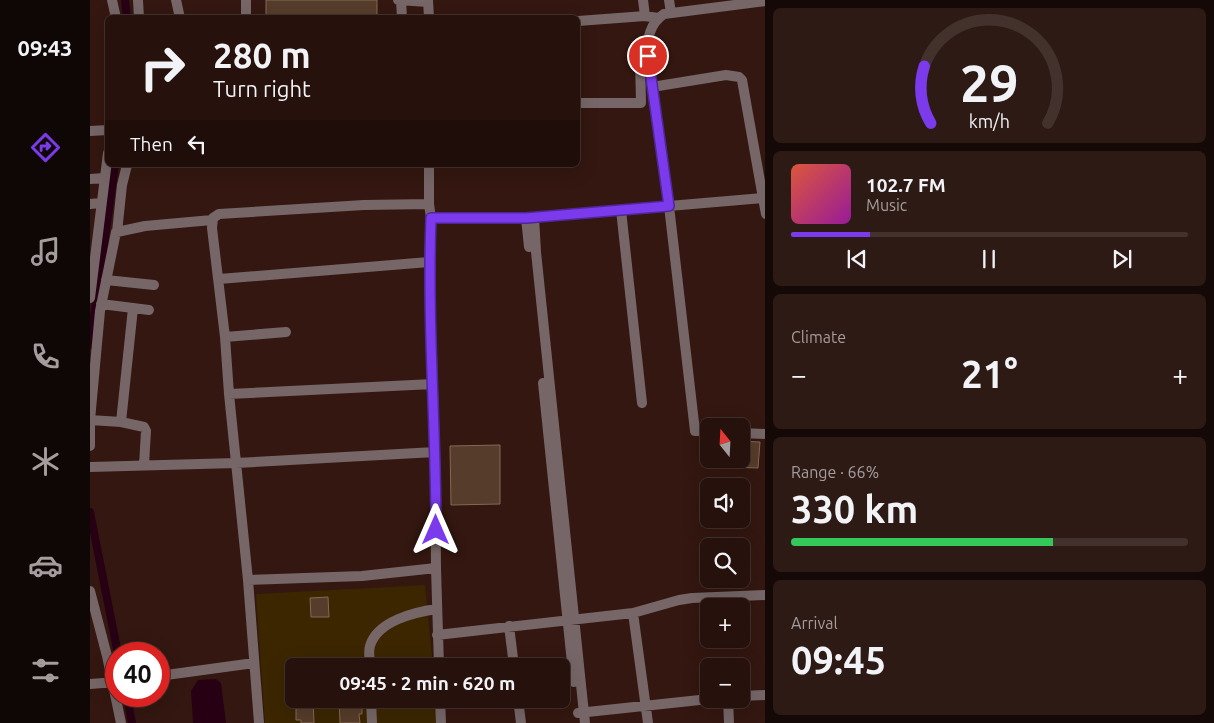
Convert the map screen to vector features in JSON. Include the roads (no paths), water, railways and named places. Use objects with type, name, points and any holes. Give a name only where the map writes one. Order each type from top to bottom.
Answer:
[{"type":"street","points":[[112,0],[115,15]]},
{"type":"street","points":[[138,0],[138,15]]},
{"type":"street","points":[[176,0],[179,15]]},
{"type":"street","points":[[246,0],[246,15]]},
{"type":"street","points":[[402,15],[400,0],[428,1],[429,15]]},
{"type":"street","points":[[642,0],[645,16]]},
{"type":"street","points":[[669,0],[671,13]]},
{"type":"street","points":[[700,431],[695,431],[669,206],[647,49],[650,32],[658,18],[664,14],[759,1]]},
{"type":"street","points":[[580,21],[645,16],[658,18]]},
{"type":"street","points":[[580,103],[641,103],[640,59]]},
{"type":"street","points":[[652,88],[726,75],[739,76],[742,80],[764,198],[765,214]]},
{"type":"street","points":[[90,130],[105,130]]},
{"type":"street","points":[[90,446],[90,420],[101,304],[106,280],[101,204],[106,167]]},
{"type":"street","points":[[90,298],[104,233],[122,185],[126,167]]},
{"type":"street","points":[[429,167],[431,218],[429,262],[435,452],[438,658]]},
{"type":"street","points":[[90,179],[104,178]]},
{"type":"street","points":[[431,218],[530,218],[764,198]]},
{"type":"street","points":[[90,204],[101,204]]},
{"type":"street","points":[[260,723],[225,337],[212,220],[218,214],[364,205],[429,204]]},
{"type":"street","points":[[621,210],[642,403]]},
{"type":"street","points":[[530,218],[581,718],[646,705],[700,700]]},
{"type":"street","points":[[104,233],[145,226],[212,220]]},
{"type":"street","points":[[218,279],[429,262]]},
{"type":"street","points":[[106,280],[154,285]]},
{"type":"street","points":[[101,304],[149,310]]},
{"type":"street","points":[[121,422],[133,308]]},
{"type":"street","points":[[225,337],[286,332]]},
{"type":"street","points":[[229,394],[433,384]]},
{"type":"street","points":[[90,420],[143,426],[145,428],[144,466]]},
{"type":"street","points":[[750,433],[765,434]]},
{"type":"street","points":[[90,467],[236,463],[435,452]]},
{"type":"street","points":[[248,580],[362,576],[436,568]]},
{"type":"street","points":[[90,592],[105,645]]},
{"type":"street","points":[[437,635],[633,612],[692,598],[765,595]]},
{"type":"street","points":[[370,658],[370,647],[376,636],[384,628],[404,616],[437,609]]},
{"type":"street","points":[[633,612],[648,723]]},
{"type":"street","points":[[509,626],[513,658]]},
{"type":"street","points":[[170,674],[254,663]]},
{"type":"street","points":[[90,684],[105,683]]},
{"type":"street","points":[[750,696],[765,695]]},
{"type":"street","points":[[118,707],[121,723]]},
{"type":"street","points":[[372,708],[372,723]]},
{"type":"street","points":[[440,708],[441,723]]},
{"type":"street","points":[[519,708],[521,723]]},
{"type":"street","points":[[728,708],[729,723]]},
{"type":"waterway","points":[[125,0],[127,15]]},
{"type":"waterway","points":[[90,345],[115,167]]},
{"type":"waterway","points":[[90,512],[116,642]]},
{"type":"waterway","points":[[129,707],[132,723]]}]
